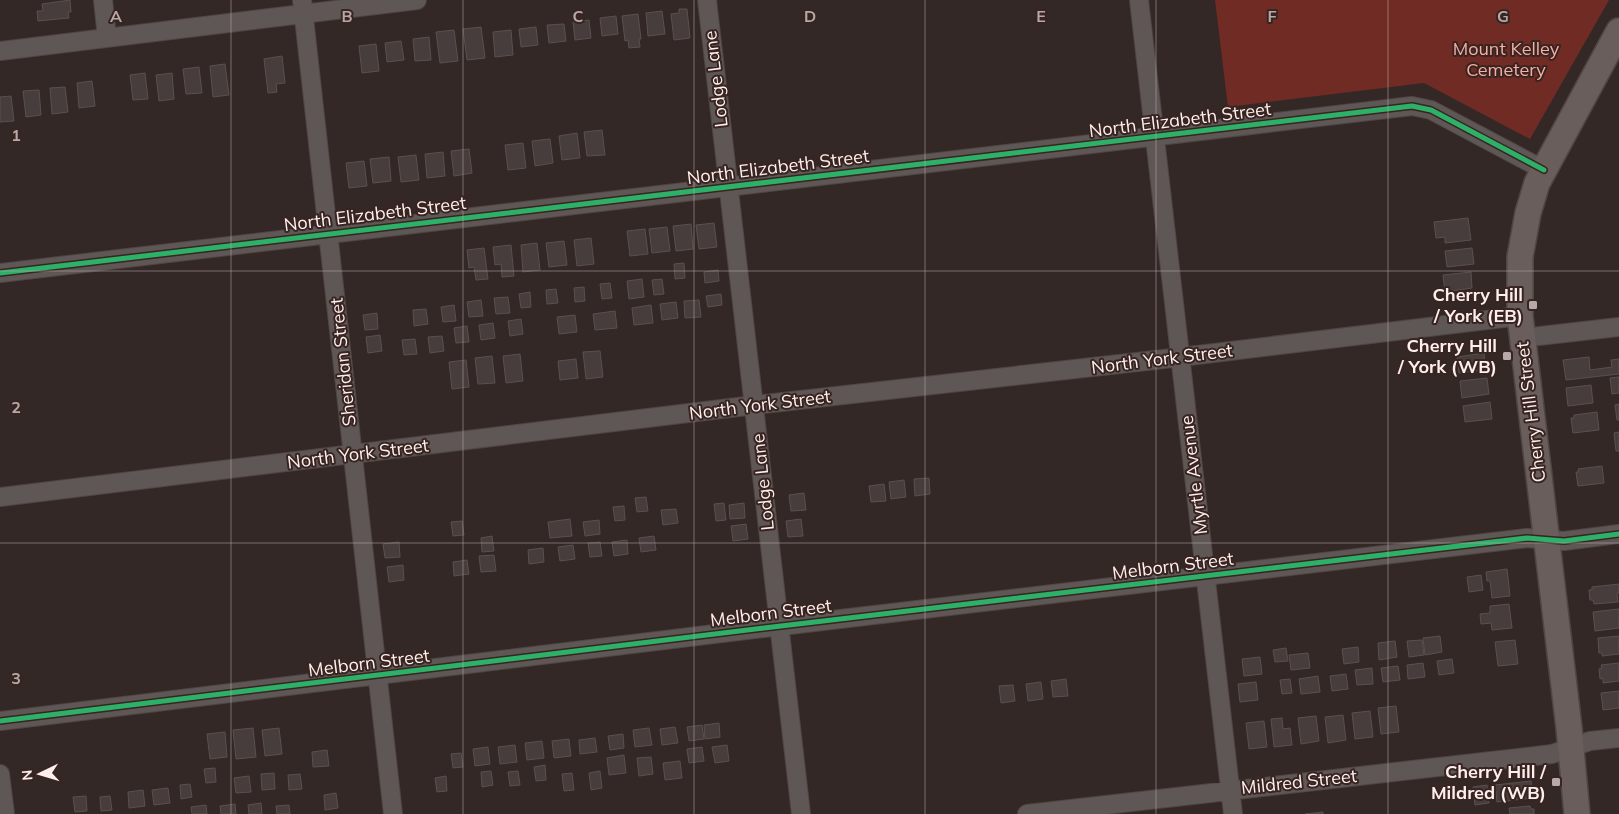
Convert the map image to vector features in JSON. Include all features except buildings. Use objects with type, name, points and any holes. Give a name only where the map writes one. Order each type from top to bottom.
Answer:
[{"type":"street","points":[[103,0],[107,38]]},
{"type":"street","points":[[0,51],[107,38],[303,7],[417,0]]},
{"type":"street","name":"Lodge Lane","points":[[707,0],[801,814]]},
{"type":"street","name":"Myrtle Avenue","points":[[1139,0],[1233,814]]},
{"type":"street","name":"Sheridan Street","points":[[303,7],[393,814]]},
{"type":"street","name":"Cherry Hill Street","points":[[1577,814],[1521,327],[1519,280],[1523,235],[1537,183],[1619,31]]},
{"type":"street","name":"North Elizabeth Street","points":[[0,273],[1420,106],[1544,170]]},
{"type":"street","name":"North York Street","points":[[0,497],[754,405],[1180,357],[1521,327],[1619,327]]},
{"type":"street","name":"Melborn Street","points":[[0,721],[779,626],[1527,538],[1564,541],[1619,534]]},
{"type":"street","name":"Mildred Street","points":[[1028,814],[1552,754],[1590,741],[1619,738]]},
{"type":"street","points":[[0,774],[5,814]]},
{"type":"green space","name":"Mount Kelley Cemetery","points":[[1215,0],[1609,0],[1530,139],[1424,83],[1228,107]]},
{"type":"cycle path","points":[[0,273],[1412,106],[1431,110],[1544,170]]},
{"type":"cycle path","points":[[0,721],[1527,538],[1564,541],[1619,534]]},
{"type":"place","name":"Cherry Hill / York (EB)","points":[[1533,305]]},
{"type":"place","name":"Cherry Hill / York (WB)","points":[[1507,356]]},
{"type":"place","name":"Cherry Hill / Mildred (WB)","points":[[1556,782]]}]
